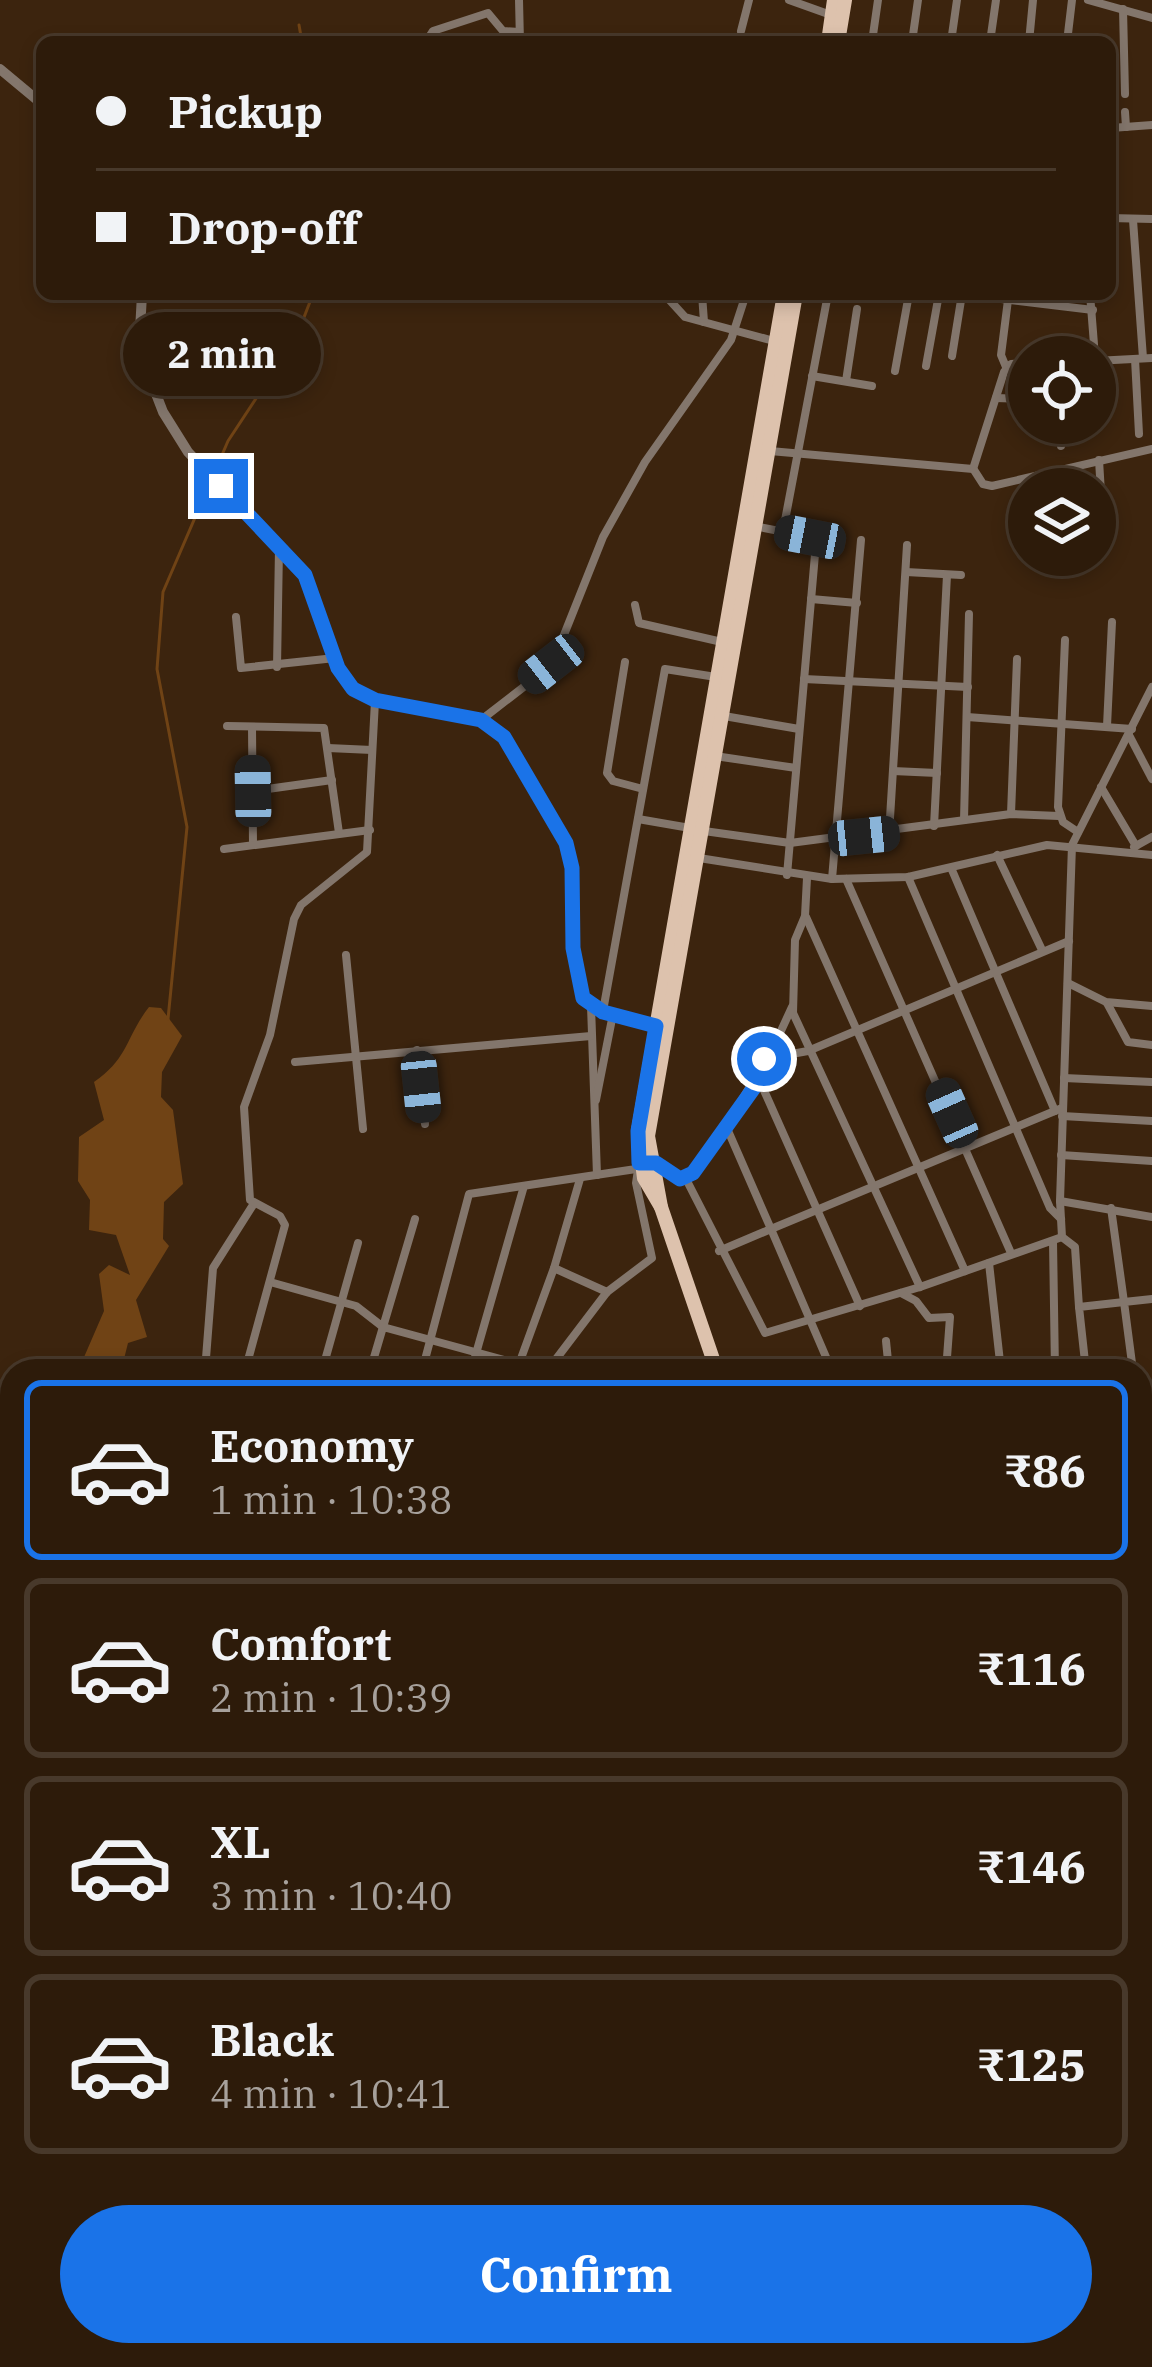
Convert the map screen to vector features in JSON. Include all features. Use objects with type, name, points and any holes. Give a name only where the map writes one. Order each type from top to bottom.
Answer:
[{"type":"main road","points":[[839,36],[845,0]]},
{"type":"main road","points":[[713,1359],[662,1207],[642,1165],[638,1131],[696,829],[722,642],[754,526],[783,300]]},
{"type":"main road","points":[[696,829],[721,716],[734,607],[762,451],[795,300]]},
{"type":"street","points":[[519,0],[520,36]]},
{"type":"street","points":[[741,31],[749,0]]},
{"type":"street","points":[[789,0],[833,8]]},
{"type":"street","points":[[873,36],[878,0]]},
{"type":"street","points":[[913,36],[918,0]]},
{"type":"street","points":[[952,36],[957,0]]},
{"type":"street","points":[[991,36],[996,0]]},
{"type":"street","points":[[1030,36],[1033,0]]},
{"type":"street","points":[[1068,36],[1072,0]]},
{"type":"street","points":[[1094,1],[1152,18]]},
{"type":"street","points":[[1124,9],[1125,94]]},
{"type":"street","points":[[428,36],[488,13],[503,31],[517,36]]},
{"type":"street","points":[[0,69],[36,99]]},
{"type":"street","points":[[1125,112],[1126,127]]},
{"type":"street","points":[[1116,128],[1152,124]]},
{"type":"street","points":[[1116,218],[1152,219]]},
{"type":"street","points":[[1133,220],[1143,359],[1137,396],[1139,434]]},
{"type":"street","points":[[142,300],[141,358],[163,412],[188,452],[279,546],[312,590],[335,658],[353,689],[375,700],[481,720],[504,737],[566,843],[578,988],[591,1006],[661,1027]]},
{"type":"street","points":[[668,300],[677,314],[776,342]]},
{"type":"street","points":[[702,300],[704,322]]},
{"type":"street","points":[[481,720],[551,664],[603,538],[645,463],[734,331],[744,300]]},
{"type":"street","points":[[783,532],[827,300]]},
{"type":"street","points":[[895,370],[908,300]]},
{"type":"street","points":[[926,366],[938,300]]},
{"type":"street","points":[[952,356],[959,300]]},
{"type":"street","points":[[973,469],[1006,367],[1001,355],[1008,300]]},
{"type":"street","points":[[1037,300],[1093,310]]},
{"type":"street","points":[[1091,300],[1094,336]]},
{"type":"street","points":[[846,381],[857,309]]},
{"type":"street","points":[[812,376],[872,386]]},
{"type":"street","points":[[1137,396],[1152,395]]},
{"type":"street","points":[[996,398],[1008,398]]},
{"type":"street","points":[[973,469],[983,484],[992,486],[1152,448]]},
{"type":"street","points":[[762,451],[973,469]]},
{"type":"street","points":[[1099,460],[1099,468]]},
{"type":"street","points":[[754,526],[815,540],[787,875]]},
{"type":"street","points":[[832,879],[861,540]]},
{"type":"street","points":[[889,834],[907,544]]},
{"type":"street","points":[[277,667],[279,546]]},
{"type":"street","points":[[905,572],[961,575]]},
{"type":"street","points":[[934,826],[946,575]]},
{"type":"street","points":[[811,599],[857,603]]},
{"type":"street","points":[[635,605],[639,623],[722,642]]},
{"type":"street","points":[[964,820],[969,614]]},
{"type":"street","points":[[236,616],[239,666],[277,667],[335,658]]},
{"type":"street","points":[[1107,726],[1112,622]]},
{"type":"street","points":[[1059,815],[1065,640]]},
{"type":"street","points":[[1011,814],[1017,659]]},
{"type":"street","points":[[625,662],[607,773],[613,782],[643,789]]},
{"type":"street","points":[[596,1101],[665,669],[716,677]]},
{"type":"street","points":[[803,679],[968,687]]},
{"type":"street","points":[[1055,1359],[1072,845],[1152,688]]},
{"type":"street","points":[[206,1359],[213,1268],[253,1205],[244,1107],[270,1035],[294,919],[307,900],[363,858],[370,830],[375,700]]},
{"type":"street","points":[[721,716],[800,729]]},
{"type":"street","points":[[967,717],[1107,726],[1131,732]]},
{"type":"street","points":[[227,726],[321,726],[339,833]]},
{"type":"street","points":[[252,726],[253,845]]},
{"type":"street","points":[[1131,732],[1152,778]]},
{"type":"street","points":[[328,748],[372,750]]},
{"type":"street","points":[[714,755],[796,768]]},
{"type":"street","points":[[893,771],[937,773]]},
{"type":"street","points":[[253,791],[332,780]]},
{"type":"street","points":[[1101,787],[1131,849]]},
{"type":"street","points":[[638,819],[790,843],[889,834],[1011,814],[1059,815],[1078,832]]},
{"type":"street","points":[[224,849],[370,830]]},
{"type":"street","points":[[1131,849],[1152,837]]},
{"type":"street","points":[[691,857],[807,878],[846,879],[908,877],[997,855],[1072,845],[1152,855]]},
{"type":"street","points":[[997,855],[1042,950]]},
{"type":"street","points":[[951,869],[1060,1112]]},
{"type":"street","points":[[908,877],[1050,1208],[1061,1219]]},
{"type":"street","points":[[807,878],[806,916],[795,940],[792,1006],[870,1188],[920,1287]]},
{"type":"street","points":[[846,879],[1011,1253]]},
{"type":"street","points":[[806,916],[965,1271]]},
{"type":"street","points":[[764,1059],[808,1051],[1070,941]]},
{"type":"street","points":[[346,955],[363,1130]]},
{"type":"street","points":[[1067,982],[1106,1002],[1152,1006]]},
{"type":"street","points":[[1106,1002],[1124,1037],[1152,1045]]},
{"type":"street","points":[[591,1006],[597,1175]]},
{"type":"street","points":[[686,1178],[756,1085],[792,1006]]},
{"type":"street","points":[[295,1062],[591,1036]]},
{"type":"street","points":[[417,1050],[425,1124]]},
{"type":"street","points":[[1064,1078],[1152,1082]]},
{"type":"street","points":[[756,1085],[765,1090],[860,1306]]},
{"type":"street","points":[[719,1251],[1060,1112],[1152,1121]]},
{"type":"street","points":[[726,1126],[828,1359]]},
{"type":"street","points":[[1061,1155],[1152,1161]]},
{"type":"street","points":[[556,1359],[607,1292],[652,1258],[642,1165]]},
{"type":"street","points":[[425,1359],[470,1194],[642,1165],[686,1178],[760,1330],[772,1334],[1058,1239],[1075,1247],[1086,1359]]},
{"type":"street","points":[[524,1359],[580,1179]]},
{"type":"street","points":[[475,1359],[524,1186]]},
{"type":"street","points":[[1060,1202],[1152,1217]]},
{"type":"street","points":[[248,1359],[285,1220],[253,1205]]},
{"type":"street","points":[[1112,1208],[1131,1359]]},
{"type":"street","points":[[374,1359],[415,1219]]},
{"type":"street","points":[[325,1359],[358,1243]]},
{"type":"street","points":[[989,1262],[1000,1359]]},
{"type":"street","points":[[554,1268],[607,1292]]},
{"type":"street","points":[[270,1282],[342,1302],[383,1327],[493,1359]]},
{"type":"street","points":[[901,1293],[916,1301],[929,1318],[950,1317],[947,1359]]},
{"type":"street","points":[[1079,1307],[1152,1299]]},
{"type":"street","points":[[886,1341],[888,1359]]},
{"type":"shaded area","points":[[149,1007],[161,1008],[182,1036],[162,1072],[161,1097],[173,1110],[183,1184],[164,1202],[163,1239],[169,1246],[136,1300],[147,1337],[128,1343],[124,1359],[83,1359],[104,1311],[99,1274],[109,1265],[130,1275],[116,1235],[89,1230],[90,1200],[78,1181],[79,1137],[104,1120],[94,1082],[120,1056]]},
{"type":"waterway","points":[[299,25],[301,36]]},
{"type":"waterway","points":[[168,1019],[187,827],[157,669],[163,592],[228,441],[296,338],[311,300]]},
{"type":"route","points":[[221,486],[305,575],[338,668],[353,689],[375,700],[481,720],[504,737],[566,843],[572,868],[573,948],[583,998],[603,1012],[656,1026],[638,1131],[639,1163],[656,1163],[680,1179],[693,1173],[749,1088],[756,1085],[764,1059]]}]
